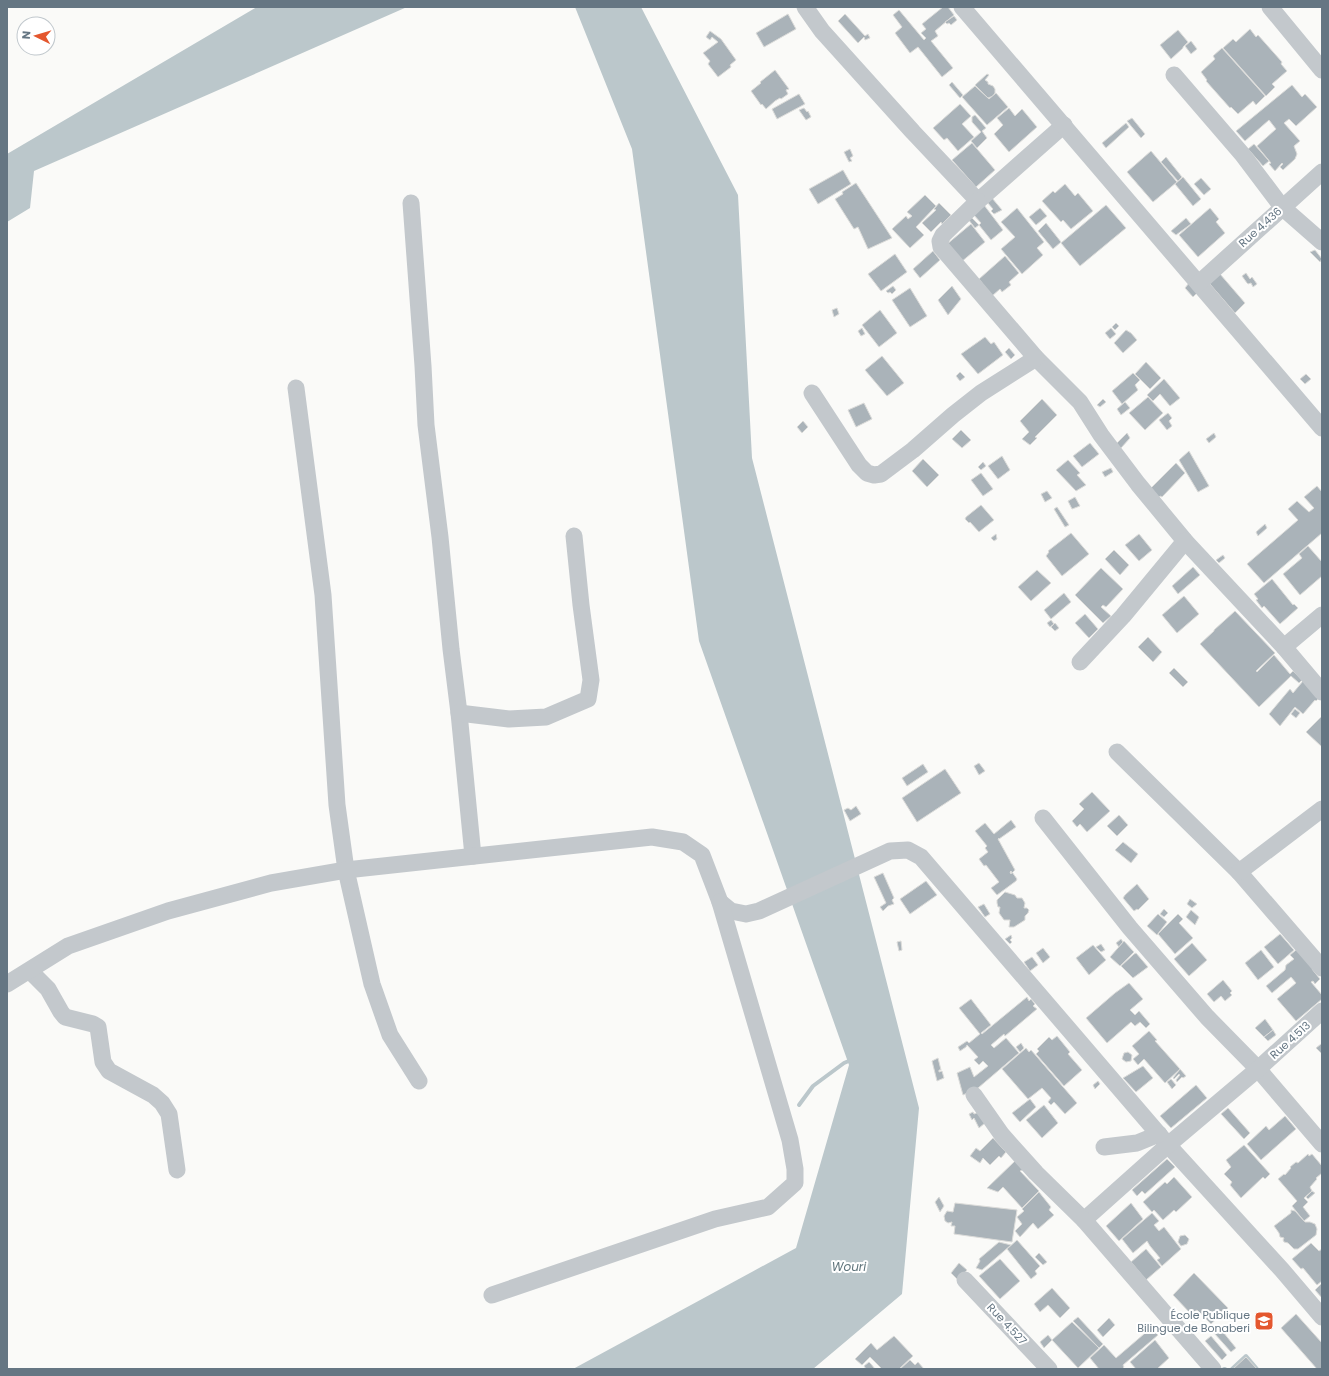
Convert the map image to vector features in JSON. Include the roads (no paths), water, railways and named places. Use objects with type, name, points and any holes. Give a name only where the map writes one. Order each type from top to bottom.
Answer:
[{"type":"street","points":[[805,7],[822,31],[912,132],[978,201]]},
{"type":"street","points":[[962,7],[1322,428]]},
{"type":"street","points":[[1270,7],[1322,70]]},
{"type":"street","points":[[1174,76],[1242,154],[1282,207],[1322,242]]},
{"type":"street","points":[[1064,125],[978,201],[943,235],[940,240],[941,247],[1036,358],[1080,402],[1106,441],[1138,484],[1185,541],[1284,647],[1322,692]]},
{"type":"street","name":"Rue 4.436","points":[[1199,283],[1322,172]]},
{"type":"street","points":[[412,203],[424,366],[426,425],[459,713],[472,856]]},
{"type":"street","points":[[812,394],[859,465],[867,473],[874,475],[881,474],[913,450],[981,393],[1036,358]]},
{"type":"street","points":[[296,388],[323,595],[337,805],[346,870],[372,984],[390,1035],[420,1081]]},
{"type":"street","points":[[459,713],[509,719],[546,717],[588,699],[591,680],[574,536]]},
{"type":"street","points":[[1080,662],[1123,616],[1185,541]]},
{"type":"street","points":[[1284,647],[1322,616]]},
{"type":"street","points":[[1117,752],[1239,872],[1322,968]]},
{"type":"street","points":[[1239,872],[1322,809]]},
{"type":"street","points":[[1043,818],[1130,928],[1207,1017],[1258,1069],[1322,1144]]},
{"type":"street","points":[[7,984],[68,946],[168,912],[271,883],[346,870],[652,837],[683,842],[702,855],[720,902],[790,1140],[795,1169],[795,1183],[768,1207],[715,1219],[492,1295]]},
{"type":"street","points":[[720,902],[730,911],[746,914],[759,910],[890,850],[908,850],[921,856],[1163,1140],[1282,1270],[1322,1317]]},
{"type":"street","points":[[30,971],[48,989],[65,1017],[93,1024],[98,1028],[103,1062],[109,1071],[153,1095],[162,1103],[169,1114],[177,1170]]},
{"type":"street","name":"Rue 4.513","points":[[1084,1220],[1163,1140],[1258,1069],[1322,1010]]},
{"type":"street","points":[[974,1094],[1002,1135],[1036,1173],[1084,1220],[1213,1369]]},
{"type":"street","points":[[1104,1147],[1163,1140]]},
{"type":"street","name":"Rue 4.527","points":[[965,1280],[1049,1369]]},
{"type":"water","points":[[257,7],[407,7],[34,171],[30,208],[7,222],[7,154]]},
{"type":"water","name":"Wouri","points":[[575,7],[641,7],[738,195],[752,458],[919,1108],[902,1294],[813,1369],[573,1369],[796,1248],[849,1065],[699,641],[632,149]]},
{"type":"waterway","points":[[799,1105],[813,1086],[844,1063],[851,1060]]},
{"type":"waterway","points":[[1232,1369],[1246,1356],[1257,1369]]},
{"type":"place","name":"École Publique Bilingue de Bonaberi","points":[[1264,1321]]}]
